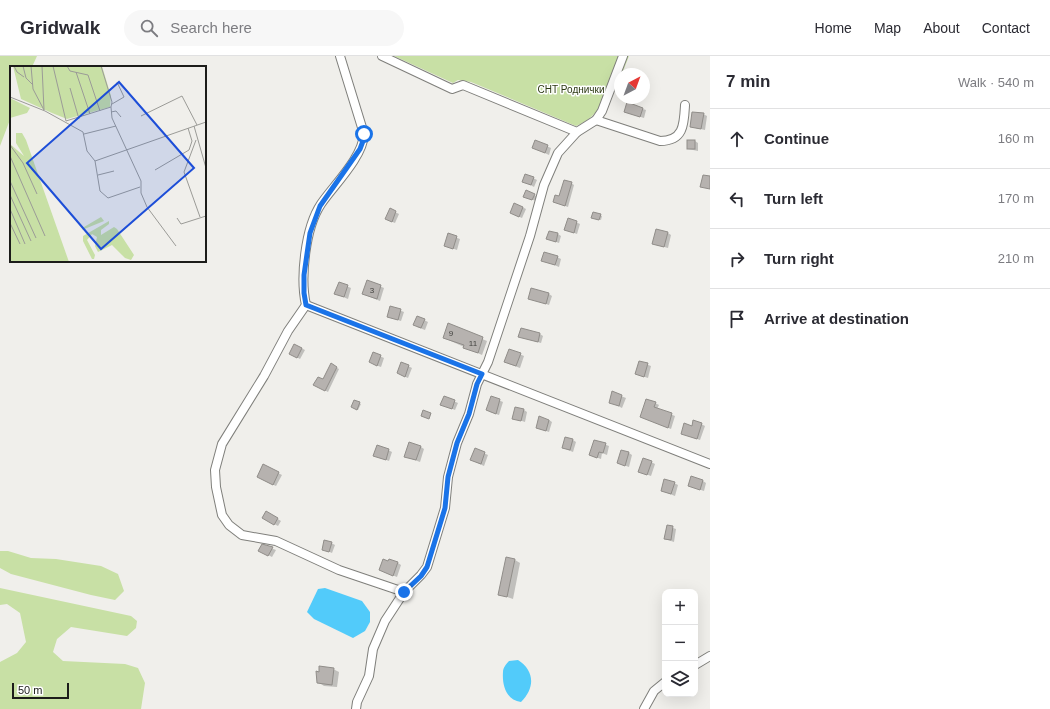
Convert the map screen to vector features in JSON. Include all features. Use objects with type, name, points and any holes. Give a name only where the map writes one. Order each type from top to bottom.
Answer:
[{"type":"street","points":[[340,56],[364,134],[363,141],[345,172],[320,206],[313,225],[304,275],[306,305],[291,326],[264,376],[222,444],[215,470],[216,487],[222,515],[229,525],[242,535],[276,541],[339,570],[404,592]]},
{"type":"street","points":[[382,56],[452,89],[463,84],[578,132]]},
{"type":"street","points":[[356,709],[357,702],[369,676],[377,638],[392,609],[404,592],[421,576],[427,567],[445,508],[448,477],[457,443],[469,414],[477,384],[482,374],[552,165],[558,153],[578,132],[596,120],[602,111],[623,56]]},
{"type":"street","points":[[596,120],[660,141],[669,141],[675,138],[683,128],[685,105]]},
{"type":"street","points":[[306,305],[710,464]]},
{"type":"street","points":[[698,662],[710,656]]},
{"type":"street","points":[[644,709],[654,691],[662,684]]},
{"type":"green space","points":[[0,56],[37,56],[32,66],[10,66],[10,120],[0,146]]},
{"type":"green space","name":"СНТ Роднички","points":[[394,56],[629,56],[624,68],[614,68],[614,81],[609,80],[601,102],[595,113],[590,118],[576,126],[471,82],[458,80],[453,83]]},
{"type":"green space","points":[[0,551],[8,551],[31,558],[56,559],[101,566],[118,574],[124,591],[115,600],[11,574],[0,568]]},
{"type":"green space","points":[[0,588],[131,616],[137,621],[136,628],[127,636],[71,627],[57,639],[53,652],[63,661],[125,664],[138,668],[145,683],[141,709],[0,709],[0,662],[17,653],[26,642],[20,613],[7,604],[0,605]]},
{"type":"water","points":[[325,588],[362,601],[370,612],[370,622],[365,631],[353,638],[314,619],[307,612],[318,589]]},
{"type":"water","points":[[518,660],[528,669],[531,680],[529,691],[521,702],[516,701],[508,695],[503,682],[505,666],[509,661]]},
{"type":"building","points":[[626,104],[632,104],[643,108],[640,117],[624,112]]},
{"type":"building","points":[[692,112],[704,113],[701,129],[690,127]]},
{"type":"building","points":[[535,140],[548,145],[545,153],[532,148]]},
{"type":"building","points":[[687,140],[695,140],[695,149],[687,149]]},
{"type":"building","points":[[525,174],[534,177],[531,185],[522,182]]},
{"type":"building","points":[[703,175],[710,176],[710,189],[700,187]]},
{"type":"building","points":[[564,180],[572,182],[565,206],[553,202],[555,195],[559,196]]},
{"type":"building","points":[[526,190],[535,194],[532,200],[523,197]]},
{"type":"building","points":[[514,203],[523,207],[519,217],[510,213]]},
{"type":"building","points":[[390,208],[396,211],[392,222],[385,219]]},
{"type":"building","points":[[593,212],[601,214],[599,220],[591,218]]},
{"type":"building","points":[[568,218],[577,221],[574,233],[564,230]]},
{"type":"building","points":[[656,229],[668,232],[664,247],[652,244]]},
{"type":"building","points":[[549,231],[558,233],[556,242],[546,239]]},
{"type":"building","points":[[448,233],[457,236],[453,249],[444,246]]},
{"type":"building","points":[[544,252],[558,256],[555,265],[541,261]]},
{"type":"building","points":[[367,280],[381,285],[377,299],[362,294]]},
{"type":"building","points":[[339,282],[348,285],[344,297],[334,294]]},
{"type":"building","points":[[531,288],[549,293],[546,304],[528,299]]},
{"type":"building","points":[[390,306],[401,309],[398,320],[387,317]]},
{"type":"building","points":[[417,316],[425,319],[421,328],[413,325]]},
{"type":"building","points":[[448,323],[483,337],[478,353],[463,348],[464,345],[443,338]]},
{"type":"building","points":[[521,328],[540,333],[538,342],[518,337]]},
{"type":"building","points":[[294,344],[302,348],[297,358],[289,354]]},
{"type":"building","points":[[509,349],[521,353],[516,366],[504,362]]},
{"type":"building","points":[[373,352],[381,355],[377,366],[369,362]]},
{"type":"building","points":[[639,361],[648,363],[644,377],[635,374]]},
{"type":"building","points":[[401,362],[409,365],[405,377],[397,373]]},
{"type":"building","points":[[331,363],[337,367],[325,391],[313,385],[318,377],[323,379]]},
{"type":"building","points":[[612,391],[622,395],[619,406],[609,403]]},
{"type":"building","points":[[444,396],[455,400],[452,409],[440,405]]},
{"type":"building","points":[[491,396],[500,399],[496,414],[486,410]]},
{"type":"building","points":[[646,399],[656,402],[654,407],[672,413],[668,428],[640,417]]},
{"type":"building","points":[[354,400],[360,402],[357,410],[351,407]]},
{"type":"building","points":[[515,407],[524,409],[521,421],[512,419]]},
{"type":"building","points":[[423,410],[431,413],[429,419],[421,416]]},
{"type":"building","points":[[539,416],[549,420],[546,431],[536,428]]},
{"type":"building","points":[[693,420],[702,423],[697,439],[681,434],[684,423],[692,426]]},
{"type":"building","points":[[565,437],[573,439],[570,450],[562,448]]},
{"type":"building","points":[[594,440],[606,443],[603,453],[599,452],[597,458],[589,455]]},
{"type":"building","points":[[409,442],[421,446],[416,460],[404,457]]},
{"type":"building","points":[[377,445],[389,449],[386,460],[373,456]]},
{"type":"building","points":[[475,448],[485,452],[481,464],[470,460]]},
{"type":"building","points":[[621,450],[629,452],[625,466],[617,463]]},
{"type":"building","points":[[643,458],[652,461],[647,475],[638,472]]},
{"type":"building","points":[[263,464],[279,472],[273,485],[257,477]]},
{"type":"building","points":[[691,476],[703,480],[700,490],[688,486]]},
{"type":"building","points":[[664,479],[675,482],[671,494],[661,491]]},
{"type":"building","points":[[266,511],[278,518],[274,525],[262,518]]},
{"type":"building","points":[[667,525],[673,526],[671,540],[664,539]]},
{"type":"building","points":[[324,540],[332,542],[329,552],[322,550]]},
{"type":"building","points":[[262,544],[273,547],[268,556],[258,551]]},
{"type":"building","points":[[506,557],[515,559],[507,597],[498,595]]},
{"type":"building","points":[[383,559],[398,562],[393,576],[379,570]]},
{"type":"building","points":[[319,666],[334,668],[332,685],[317,683],[316,671],[319,672]]},
{"type":"route","points":[[364,134],[360,149],[320,206],[310,233],[304,275],[306,305],[482,374],[477,384],[469,414],[457,443],[451,464],[448,477],[445,508],[427,567],[421,576],[404,592]]}]
